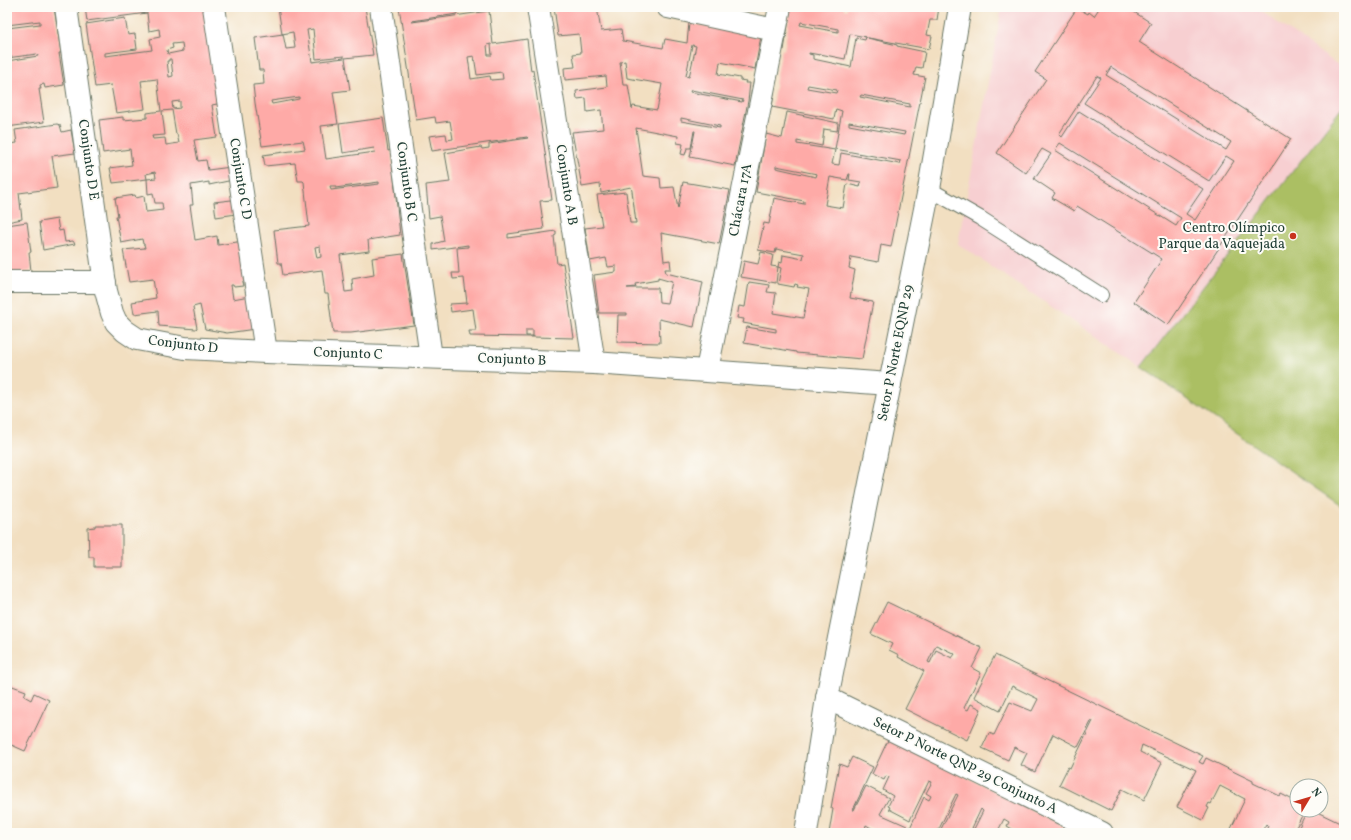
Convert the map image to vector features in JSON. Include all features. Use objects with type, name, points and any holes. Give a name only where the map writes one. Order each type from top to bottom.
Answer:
[{"type":"street","name":"Conjunto D E","points":[[66,7],[105,282],[112,314]]},
{"type":"street","name":"Conjunto C D","points":[[214,7],[266,352]]},
{"type":"street","name":"Conjunto B C","points":[[381,7],[431,357]]},
{"type":"street","name":"Conjunto A B","points":[[538,7],[594,363]]},
{"type":"street","points":[[668,7],[775,30]]},
{"type":"street","name":"Chácara 17A","points":[[707,370],[780,7]]},
{"type":"street","name":"Setor P Norte EQNP 29","points":[[806,833],[827,698],[929,189],[960,7]]},
{"type":"street","points":[[7,282],[105,282]]},
{"type":"street","name":"Conjunto D","points":[[112,314],[116,322],[125,331],[137,338],[185,348],[266,352]]},
{"type":"street","name":"Conjunto C","points":[[266,352],[431,357]]},
{"type":"street","name":"Conjunto B","points":[[431,357],[594,363],[890,384]]},
{"type":"street","name":"Setor P Norte QNP 29 Conjunto A","points":[[827,698],[1102,833]]},
{"type":"lane","points":[[929,189],[980,218],[1101,295]]},
{"type":"shaded area","points":[[1002,7],[1255,7],[1344,69],[1344,105],[1141,367],[958,244]]},
{"type":"green space","name":"Centro Olímpico Parque da Vaquejada","points":[[1344,105],[1344,508],[1141,367]]},
{"type":"building","points":[[7,7],[54,7],[64,85],[45,88],[44,84],[40,85],[41,89],[39,89],[44,122],[7,127],[7,61],[38,56],[37,54],[7,58],[7,28],[40,24],[40,21],[7,25]]},
{"type":"building","points":[[85,7],[209,7],[222,103],[212,105],[217,137],[194,140],[198,161],[206,160],[208,170],[231,167],[233,180],[209,185],[209,182],[191,185],[193,205],[190,205],[195,240],[217,236],[218,245],[243,241],[248,281],[242,282],[243,286],[234,287],[231,285],[233,299],[249,296],[255,329],[227,333],[205,329],[200,305],[193,307],[196,329],[159,326],[158,311],[134,314],[132,302],[156,298],[153,279],[129,282],[123,250],[145,248],[142,239],[121,243],[116,216],[118,216],[115,198],[135,195],[136,198],[144,196],[146,212],[163,210],[162,203],[155,203],[153,193],[148,194],[147,179],[113,183],[110,168],[132,165],[130,149],[103,153],[99,120],[123,117],[123,120],[147,118],[147,113],[161,111],[157,79],[141,81],[145,109],[116,113],[111,85],[95,87],[86,24],[125,18],[128,35],[135,34],[137,49],[105,53],[105,56],[152,50],[150,39],[160,37],[159,29],[149,31],[147,13],[87,21]],"holes":[[[182,43],[183,51],[168,54],[167,50],[173,48],[172,44]],[[169,59],[171,59],[173,76],[169,77],[167,61],[169,61]],[[180,101],[180,108],[173,109],[172,102]],[[172,110],[179,143],[166,145],[165,138],[153,139],[152,136],[165,135],[162,111]],[[155,172],[156,178],[147,179],[146,174]]]},
{"type":"building","points":[[278,7],[304,7],[305,12],[310,11],[310,7],[365,7],[373,55],[345,58],[350,90],[333,92],[338,124],[321,126],[326,159],[375,152],[374,148],[343,153],[339,124],[383,118],[388,151],[391,150],[400,235],[368,240],[369,251],[340,255],[345,292],[353,291],[352,279],[374,275],[372,258],[403,254],[414,325],[351,333],[333,333],[328,294],[325,294],[322,270],[283,275],[281,263],[278,263],[274,230],[309,226],[304,182],[298,181],[295,163],[265,166],[263,155],[305,149],[303,141],[262,146],[253,85],[264,84],[263,70],[259,70],[255,38],[283,34],[286,49],[295,48],[293,32],[282,34]],"holes":[[[313,29],[316,59],[344,56],[344,58],[312,62],[307,30]],[[299,97],[299,99],[272,104],[271,101]],[[379,182],[379,184],[331,190],[330,186],[335,186],[335,188]],[[320,246],[321,257],[317,258],[315,247]]]},
{"type":"building","points":[[399,7],[456,7],[457,14],[412,22],[489,11],[493,44],[527,39],[552,200],[540,201],[544,229],[508,234],[508,238],[556,231],[556,235],[554,236],[557,264],[563,263],[574,338],[470,336],[469,331],[476,331],[473,309],[451,312],[450,304],[467,303],[464,278],[453,279],[452,273],[459,273],[457,248],[468,247],[468,245],[433,250],[433,244],[444,241],[440,216],[429,218],[426,185],[450,182],[445,153],[481,147],[482,149],[489,148],[489,144],[528,138],[432,151],[429,136],[446,134],[447,140],[453,139],[450,121],[436,123],[435,117],[416,120]],"holes":[[[491,44],[492,55],[488,55],[487,45]],[[474,56],[477,75],[502,72],[503,79],[491,80],[490,76],[471,79],[468,57]],[[526,330],[533,330],[533,336],[526,336]]]},
{"type":"building","points":[[554,7],[597,7],[601,31],[621,29],[623,41],[663,48],[665,39],[687,43],[689,23],[761,36],[755,69],[720,62],[718,74],[740,78],[740,80],[746,81],[745,83],[750,83],[748,101],[735,166],[690,157],[695,131],[691,148],[687,148],[685,155],[681,154],[683,144],[677,143],[678,136],[636,128],[643,176],[660,178],[661,188],[674,187],[678,209],[683,182],[730,190],[719,244],[661,233],[664,261],[670,260],[671,269],[665,269],[666,273],[703,282],[694,327],[659,319],[660,343],[617,342],[618,315],[627,315],[627,313],[599,313],[594,275],[616,272],[616,266],[608,267],[606,258],[590,261],[585,228],[602,226],[597,195],[626,192],[630,223],[636,223],[632,191],[631,187],[601,193],[600,184],[582,187],[572,132],[603,129],[601,110],[587,112],[586,98],[577,99],[576,91],[607,87],[606,76],[565,80],[564,68],[575,67],[573,54],[581,53],[579,34],[558,36]],"holes":[[[692,45],[696,46],[689,77],[686,76]],[[625,61],[627,78],[662,84],[657,110],[633,106],[632,109],[628,85],[623,85],[620,62]],[[691,90],[743,100],[742,102],[690,92]],[[681,118],[720,126],[720,128],[681,121]],[[658,278],[672,282],[667,303],[659,302],[658,288],[627,288],[636,287],[635,284],[658,280]]]},
{"type":"building","points":[[791,7],[844,7],[844,9],[847,10],[847,7],[939,7],[937,20],[930,20],[927,35],[932,36],[929,49],[868,38],[925,52],[922,68],[916,67],[914,75],[925,77],[891,247],[881,245],[878,262],[851,257],[849,268],[855,270],[850,298],[873,302],[862,359],[796,353],[744,343],[747,327],[776,332],[776,329],[743,323],[744,319],[737,318],[739,306],[745,307],[749,282],[769,285],[767,292],[776,293],[773,313],[803,318],[809,289],[797,287],[798,285],[795,284],[794,287],[778,284],[781,268],[778,267],[779,262],[782,263],[783,255],[803,259],[804,254],[776,249],[775,253],[758,250],[764,223],[769,224],[774,198],[804,204],[804,201],[756,192],[766,134],[782,138],[787,112],[838,123],[837,131],[824,129],[822,146],[797,141],[797,144],[835,150],[832,164],[839,165],[841,153],[900,164],[901,161],[835,149],[842,111],[836,109],[834,119],[772,107],[782,49],[784,50]],"holes":[[[801,22],[838,29],[838,32],[800,25]],[[850,34],[866,37],[865,40],[856,38],[851,67],[813,59],[813,55],[809,53],[845,59]],[[808,85],[837,90],[836,93],[807,88]],[[861,95],[910,104],[910,107],[860,97]],[[849,122],[905,132],[904,135],[849,125]],[[776,166],[817,174],[816,177],[776,168]],[[850,174],[849,180],[861,182],[860,187],[847,184],[843,208],[825,205],[830,177],[847,180]]]},
{"type":"building","points":[[1100,7],[1128,7],[1151,23],[1139,42],[1291,139],[1168,325],[1134,302],[1162,259],[1077,206],[1074,211],[1052,198],[1055,193],[1034,179],[1051,154],[1042,149],[1026,173],[997,153],[1046,79],[1035,72],[1077,8],[1088,14],[1089,12],[1094,16]],"holes":[[[1111,67],[1231,142],[1226,150],[1106,75]],[[1097,76],[1101,78],[1084,103],[1209,181],[1226,156],[1234,161],[1195,220],[1186,214],[1203,189],[1079,111],[1062,137],[1059,134]],[[1060,143],[1181,218],[1176,226],[1055,150]]]},
{"type":"building","points":[[57,124],[60,125],[62,132],[71,130],[75,153],[52,156],[57,188],[19,193],[22,219],[7,222],[7,131],[10,144],[17,143],[15,130]]},
{"type":"building","points":[[240,199],[243,213],[216,217],[214,202]]},
{"type":"building","points":[[57,219],[59,231],[63,230],[65,242],[73,241],[75,244],[43,250],[39,222]]},
{"type":"building","points":[[27,222],[31,252],[29,252],[31,271],[7,275],[7,225]]},
{"type":"building","points":[[761,252],[773,255],[771,266],[778,267],[776,283],[741,277],[744,261],[758,264]]},
{"type":"building","points":[[95,525],[122,525],[122,567],[94,567],[94,557],[89,557],[88,528],[95,527]]},
{"type":"building","points":[[887,602],[982,648],[972,668],[981,673],[964,708],[968,710],[971,704],[981,709],[967,740],[905,709],[924,671],[898,657],[899,655],[889,650],[892,644],[871,634]],"holes":[[[936,645],[955,654],[952,658],[936,650],[930,663],[928,662]]]},
{"type":"building","points":[[995,655],[1203,756],[1199,762],[1203,764],[1206,758],[1253,781],[1253,783],[1280,796],[1281,794],[1289,798],[1289,818],[1301,818],[1293,833],[1265,833],[1268,826],[1266,824],[1261,833],[1229,833],[1245,799],[1220,786],[1211,804],[1209,803],[1207,807],[1209,808],[1203,820],[1177,807],[1196,770],[1142,745],[1140,752],[1162,763],[1144,800],[1122,789],[1111,811],[1059,785],[1068,767],[1070,768],[1093,721],[1092,720],[1078,747],[1053,734],[1035,772],[1021,765],[1027,753],[1014,747],[1008,760],[982,748],[989,733],[994,735],[1010,702],[1032,711],[1038,699],[1012,686],[1000,711],[974,697]]},
{"type":"building","points":[[7,684],[26,691],[24,696],[31,700],[34,693],[49,700],[25,751],[7,743]]},
{"type":"building","points":[[889,738],[1069,829],[1068,833],[1019,833],[1007,826],[1009,822],[1004,819],[997,833],[939,833],[958,795],[956,794],[937,833],[921,833],[910,828],[924,797],[929,800],[931,796],[926,793],[932,782],[929,781],[910,820],[889,809],[890,807],[888,806],[893,796],[883,790],[889,777],[886,776],[884,780],[872,774]],"holes":[[[981,809],[983,811],[974,829],[972,828]]]},
{"type":"building","points":[[852,757],[873,767],[853,810],[866,786],[889,798],[880,814],[907,826],[904,833],[878,833],[866,825],[864,833],[829,833],[833,809],[831,808],[839,764],[847,767]]},
{"type":"building","points":[[1304,818],[1329,818],[1344,825],[1344,833],[1296,833]]},
{"type":"place","name":"Centro Olímpico Parque da Vaquejada","points":[[1293,236]]}]
